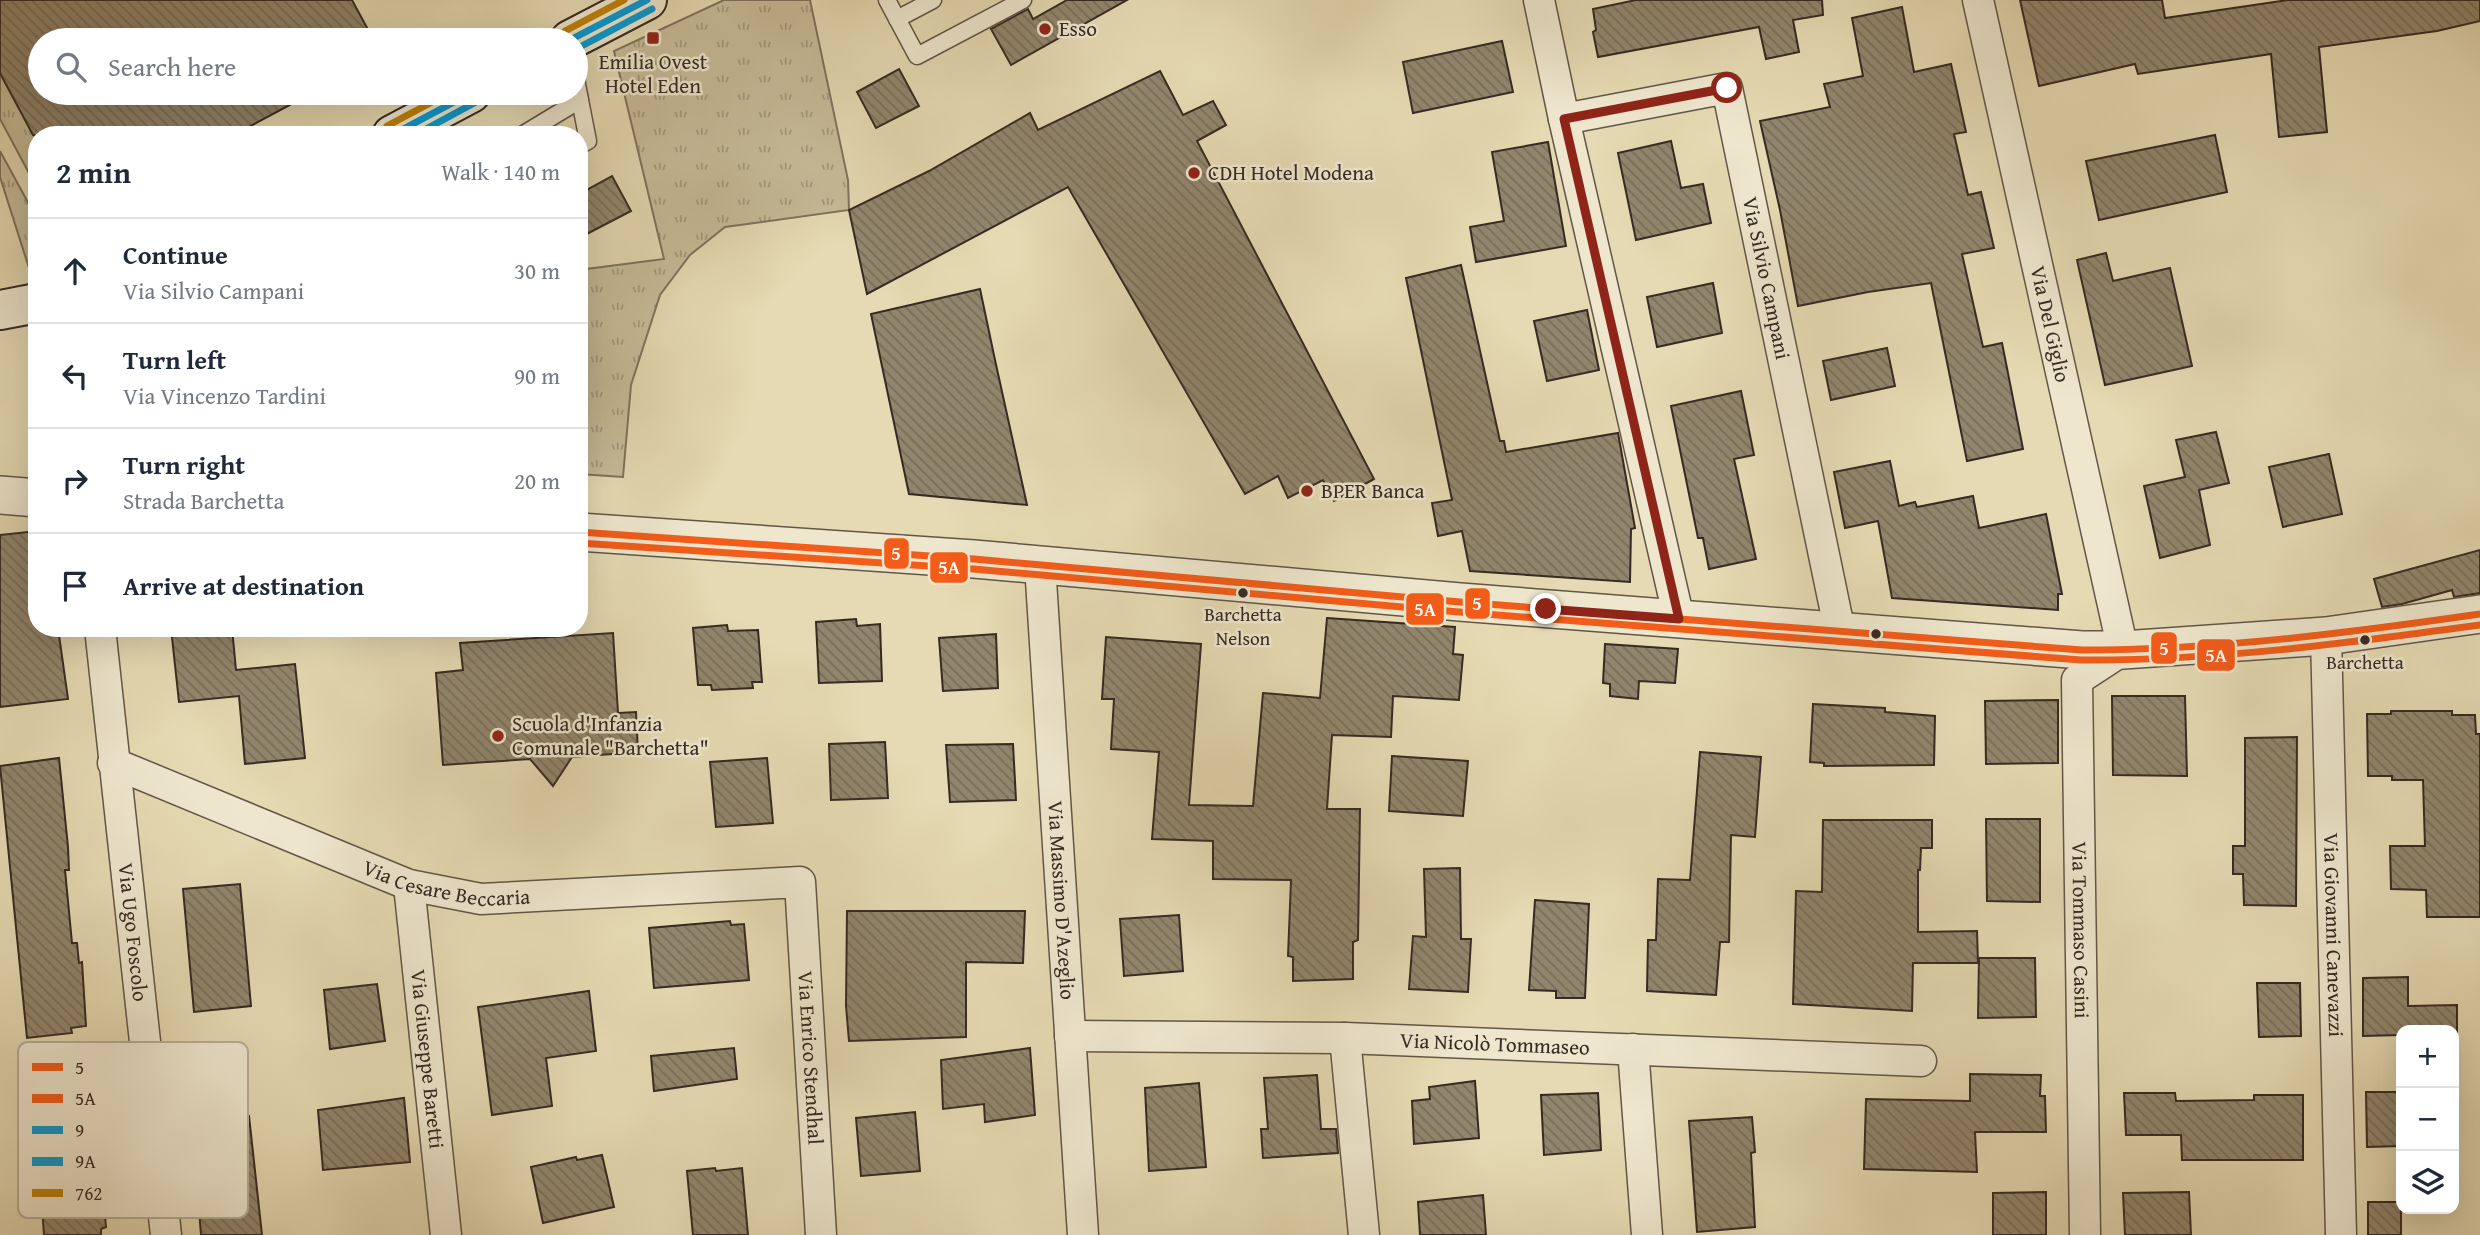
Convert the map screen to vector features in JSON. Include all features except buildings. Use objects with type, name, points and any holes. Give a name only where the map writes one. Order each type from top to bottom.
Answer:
[{"type":"main road","points":[[588,31],[647,0]]},
{"type":"main road","points":[[409,126],[448,105]]},
{"type":"main road","points":[[0,310],[28,305]]},
{"type":"street","points":[[1539,0],[1679,619]]},
{"type":"street","name":"Via Del Giglio","points":[[1978,0],[2123,650]]},
{"type":"street","name":"Via Silvio Campani","points":[[1564,119],[1727,88],[1839,632]]},
{"type":"street","points":[[0,495],[28,497]]},
{"type":"street","points":[[588,532],[1040,565],[2082,650],[2123,650],[2326,636],[2480,614]]},
{"type":"street","name":"Via Massimo D'Azeglio","points":[[1040,565],[1083,1235]]},
{"type":"street","name":"Via Giovanni Canevazzi","points":[[2326,636],[2340,1235]]},
{"type":"street","name":"Via Ugo Foscolo","points":[[101,637],[144,1042]]},
{"type":"street","name":"Via Tommaso Casini","points":[[2085,1235],[2077,680],[2123,650]]},
{"type":"street","name":"Via Cesare Beccaria","points":[[113,763],[410,885],[481,899],[800,882]]},
{"type":"street","name":"Via Enrico Stendhal","points":[[800,882],[821,1235]]},
{"type":"street","name":"Via Giuseppe Baretti","points":[[410,885],[446,1235]]},
{"type":"street","name":"Via Nicolò Tommaseo","points":[[1070,1036],[1345,1038],[1921,1061]]},
{"type":"street","points":[[1345,1038],[1364,1235]]},
{"type":"street","points":[[1633,1049],[1647,1235]]},
{"type":"lane","points":[[887,0],[917,56],[1023,0]]},
{"type":"lane","points":[[897,19],[933,0]]},
{"type":"lane","points":[[537,126],[572,105]]},
{"type":"lane","points":[[581,105],[585,126]]},
{"type":"green space","points":[[724,0],[810,0],[848,180],[849,210],[725,227],[690,255],[660,295],[631,385],[623,477],[588,475],[588,269],[664,259],[614,51]]},
{"type":"green space","points":[[0,73],[29,126],[28,171],[0,119]]},
{"type":"green space","points":[[0,151],[28,202],[28,265],[0,177]]},
{"type":"transit line","name":"762","points":[[571,28],[624,0]]},
{"type":"transit line","name":"9","points":[[588,31],[647,0]]},
{"type":"transit line","name":"9A","points":[[588,43],[652,9]]},
{"type":"transit line","name":"762","points":[[387,126],[426,105]]},
{"type":"transit line","name":"9","points":[[409,126],[448,105]]},
{"type":"transit line","name":"9A","points":[[432,126],[470,105]]},
{"type":"transit line","name":"5","points":[[588,533],[974,559],[1460,602],[2082,650],[2232,644],[2480,614]]},
{"type":"transit line","name":"5A","points":[[588,544],[973,569],[1459,612],[2081,660],[2231,654],[2480,625]]},
{"type":"place","name":"Esso","points":[[1045,29]]},
{"type":"place","name":"Emilia Ovest Hotel Eden","points":[[653,38]]},
{"type":"place","name":"CDH Hotel Modena","points":[[1194,173]]},
{"type":"place","name":"BPER Banca","points":[[1307,491]]},
{"type":"place","name":"Barchetta Nelson","points":[[1243,593]]},
{"type":"place","name":"Barchetta","points":[[2365,640]]},
{"type":"place","name":"Scuola d'Infanzia Comunale \"Barchetta\"","points":[[498,736]]},
{"type":"route","points":[[1546,609],[1679,619],[1564,119],[1727,88]]}]
